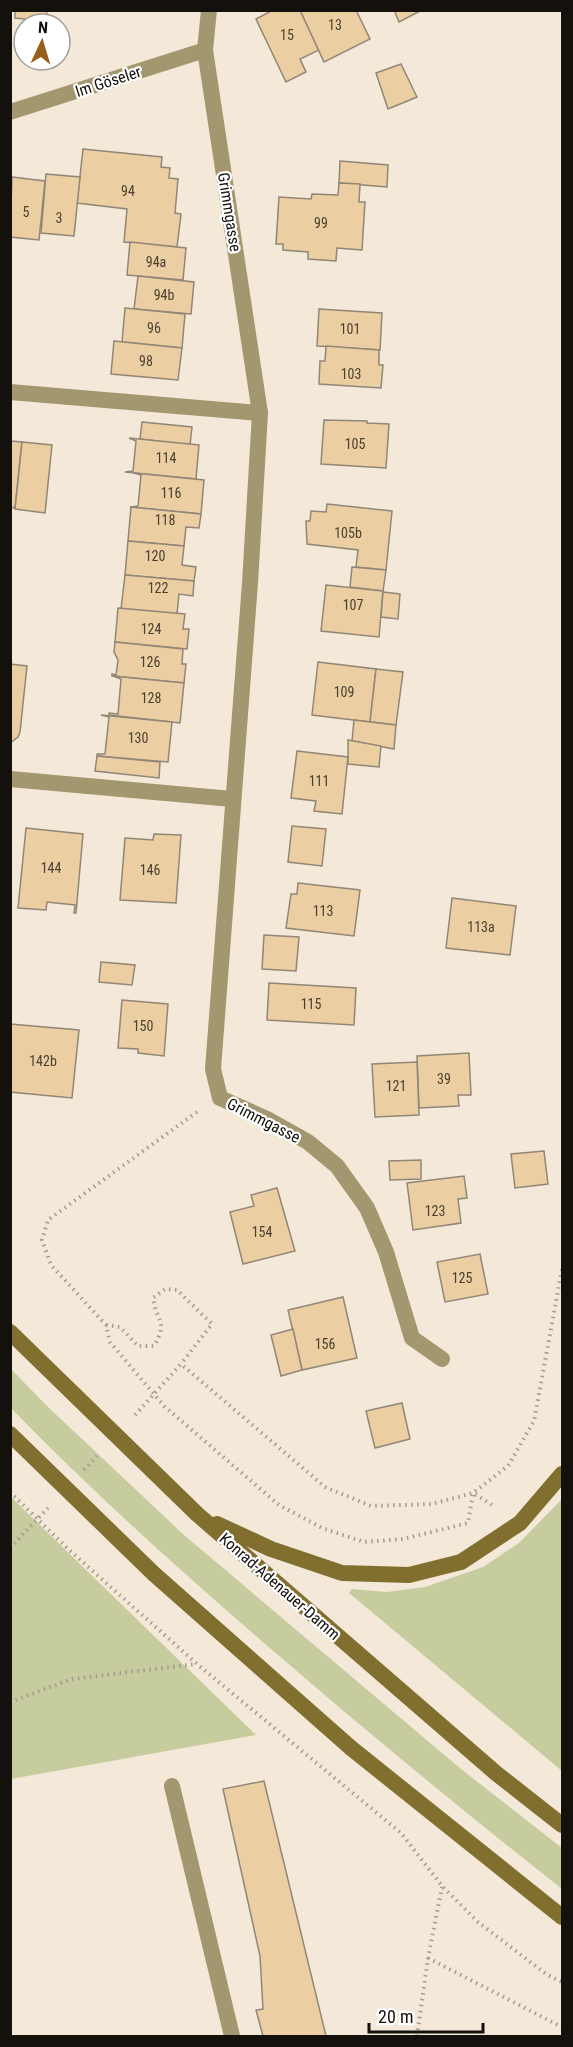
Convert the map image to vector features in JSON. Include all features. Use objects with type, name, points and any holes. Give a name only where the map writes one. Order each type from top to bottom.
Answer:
[{"type":"main road","name":"Konrad-Adenauer-Damm","points":[[10,1332],[197,1514],[497,1774],[562,1825]]},
{"type":"main road","points":[[10,1434],[154,1574],[351,1748],[562,1917]]},
{"type":"main road","points":[[197,1514],[271,1549],[342,1572],[409,1575],[461,1563],[520,1523],[562,1474]]},
{"type":"street","name":"Grimmgasse","points":[[209,10],[206,50],[260,413],[250,583],[213,1069],[220,1098],[267,1119],[308,1142],[337,1166],[367,1208],[387,1252],[412,1338],[442,1359]]},
{"type":"street","name":"Im Göseler","points":[[10,112],[206,50]]},
{"type":"street","points":[[10,392],[260,413]]},
{"type":"street","points":[[10,779],[232,799]]},
{"type":"street","points":[[172,1786],[232,2037]]},
{"type":"path","points":[[220,1098],[191,1116],[48,1220],[42,1240],[51,1265],[106,1325],[110,1342],[164,1406],[279,1505],[322,1528],[364,1542],[403,1539],[468,1522],[473,1493]]},
{"type":"path","points":[[181,1364],[325,1487],[371,1506],[432,1504],[473,1493],[508,1466],[534,1421],[562,1269]]},
{"type":"path","points":[[106,1325],[120,1327],[138,1346],[154,1346],[162,1333],[160,1317],[154,1307],[153,1298],[165,1289],[177,1290],[212,1324],[169,1379],[129,1422]]},
{"type":"path","points":[[82,1472],[98,1455]]},
{"type":"path","points":[[10,1492],[66,1547],[197,1664],[401,1833],[442,1886],[478,1922],[546,1974],[562,1982]]},
{"type":"path","points":[[473,1493],[520,1523]]},
{"type":"path","points":[[10,1548],[50,1506]]},
{"type":"path","points":[[10,1702],[72,1679],[197,1664]]},
{"type":"path","points":[[417,2037],[428,1958],[442,1886]]},
{"type":"path","points":[[428,1958],[562,2027]]},
{"type":"green space","points":[[10,1368],[184,1535],[461,1769],[562,1848],[562,1889],[307,1680],[138,1532],[11,1408]]},
{"type":"green space","points":[[11,1497],[256,1735],[11,1779]]},
{"type":"green space","points":[[562,1499],[562,1771],[349,1593],[352,1589],[387,1592],[425,1587],[483,1567],[519,1543]]},
{"type":"building","points":[[15,10],[47,10],[47,12],[15,12]]},
{"type":"building","points":[[273,10],[300,10],[319,50],[300,59],[306,72],[286,82],[256,19]]},
{"type":"building","points":[[300,10],[356,10],[370,39],[324,62]]},
{"type":"building","points":[[394,10],[422,10],[399,22]]},
{"type":"building","points":[[401,64],[417,97],[388,109],[376,73]]},
{"type":"building","points":[[83,149],[162,157],[161,167],[170,168],[169,178],[178,179],[175,213],[181,214],[177,247],[124,242],[127,209],[77,203]]},
{"type":"building","points":[[340,161],[388,165],[387,187],[339,183]]},
{"type":"building","points":[[46,174],[80,177],[74,236],[41,233]]},
{"type":"building","points":[[12,177],[45,181],[39,240],[10,237]]},
{"type":"building","points":[[339,183],[360,184],[359,202],[365,202],[362,250],[337,248],[336,261],[308,259],[308,252],[283,250],[283,244],[276,244],[279,197],[311,199],[312,194],[338,195]]},
{"type":"building","points":[[130,242],[186,248],[183,280],[127,275]]},
{"type":"building","points":[[138,276],[194,282],[191,314],[134,309]]},
{"type":"building","points":[[125,308],[185,314],[182,348],[122,342]]},
{"type":"building","points":[[319,309],[382,313],[380,350],[317,346]]},
{"type":"building","points":[[114,341],[182,348],[178,380],[111,374]]},
{"type":"building","points":[[326,346],[379,350],[379,365],[383,365],[381,388],[319,384],[320,361],[325,361]]},
{"type":"building","points":[[324,420],[389,424],[386,468],[321,464]]},
{"type":"building","points":[[142,422],[192,427],[190,445],[140,439]]},
{"type":"building","points":[[129,438],[199,445],[196,479],[125,472],[133,471],[136,441]]},
{"type":"building","points":[[10,441],[22,442],[15,508],[10,507]]},
{"type":"building","points":[[22,442],[52,445],[45,513],[15,509]]},
{"type":"building","points":[[134,473],[204,480],[201,514],[130,507],[138,506],[141,475]]},
{"type":"building","points":[[327,504],[392,511],[386,570],[356,567],[358,550],[307,544],[306,521],[310,521],[311,511],[326,512]]},
{"type":"building","points":[[131,507],[201,514],[199,528],[186,527],[184,546],[128,541]]},
{"type":"building","points":[[128,541],[184,546],[182,565],[196,567],[194,581],[125,575]]},
{"type":"building","points":[[352,567],[386,570],[383,591],[350,587]]},
{"type":"building","points":[[125,575],[194,581],[193,596],[179,594],[177,614],[121,609]]},
{"type":"building","points":[[326,585],[383,591],[379,637],[321,631]]},
{"type":"building","points":[[383,592],[400,594],[398,619],[381,617]]},
{"type":"building","points":[[118,608],[185,614],[183,629],[189,629],[187,649],[115,642]]},
{"type":"building","points":[[115,642],[183,649],[182,664],[186,664],[184,683],[112,676],[112,674],[116,675],[118,660],[114,652]]},
{"type":"building","points":[[318,662],[376,669],[370,722],[312,715]]},
{"type":"building","points":[[10,664],[27,666],[20,732],[18,737],[10,743]]},
{"type":"building","points":[[376,669],[403,672],[396,725],[370,722]]},
{"type":"building","points":[[113,676],[184,683],[180,723],[109,715],[109,713],[118,714],[121,679]]},
{"type":"building","points":[[101,715],[172,722],[168,762],[97,756],[97,754],[105,754],[109,717]]},
{"type":"building","points":[[354,720],[396,725],[394,749],[352,741]]},
{"type":"building","points":[[348,740],[381,746],[379,767],[348,764]]},
{"type":"building","points":[[297,751],[348,757],[342,814],[314,811],[316,801],[291,798]]},
{"type":"building","points":[[97,756],[160,762],[159,778],[95,771]]},
{"type":"building","points":[[292,826],[326,829],[322,866],[288,862]]},
{"type":"building","points":[[26,828],[83,834],[76,913],[74,913],[75,905],[47,902],[46,910],[18,908]]},
{"type":"building","points":[[154,834],[181,835],[176,903],[120,900],[125,838],[153,840]]},
{"type":"building","points":[[298,883],[360,890],[354,936],[286,928],[291,894],[297,894]]},
{"type":"building","points":[[452,898],[516,906],[510,955],[446,948]]},
{"type":"building","points":[[264,935],[299,937],[296,971],[262,969]]},
{"type":"building","points":[[101,962],[135,965],[132,985],[99,982]]},
{"type":"building","points":[[269,983],[356,988],[354,1025],[267,1020]]},
{"type":"building","points":[[122,1000],[168,1004],[164,1056],[138,1053],[138,1049],[118,1048]]},
{"type":"building","points":[[10,1024],[79,1030],[72,1098],[10,1092]]},
{"type":"building","points":[[469,1053],[471,1095],[458,1095],[459,1106],[419,1108],[417,1056]]},
{"type":"building","points":[[417,1062],[419,1115],[375,1117],[372,1064]]},
{"type":"building","points":[[544,1151],[548,1184],[515,1188],[511,1154]]},
{"type":"building","points":[[421,1160],[421,1179],[390,1180],[389,1161]]},
{"type":"building","points":[[464,1176],[467,1198],[458,1199],[461,1223],[413,1230],[407,1183]]},
{"type":"building","points":[[277,1188],[295,1251],[243,1264],[230,1212],[254,1206],[251,1195]]},
{"type":"building","points":[[480,1254],[488,1294],[445,1302],[437,1262]]},
{"type":"building","points":[[343,1297],[357,1358],[302,1370],[288,1310]]},
{"type":"building","points":[[293,1329],[302,1370],[281,1376],[271,1335]]},
{"type":"building","points":[[402,1403],[410,1439],[375,1448],[366,1411]]},
{"type":"building","points":[[264,1781],[326,2036],[263,2036],[256,2010],[263,2009],[260,1956],[223,1789]]}]
